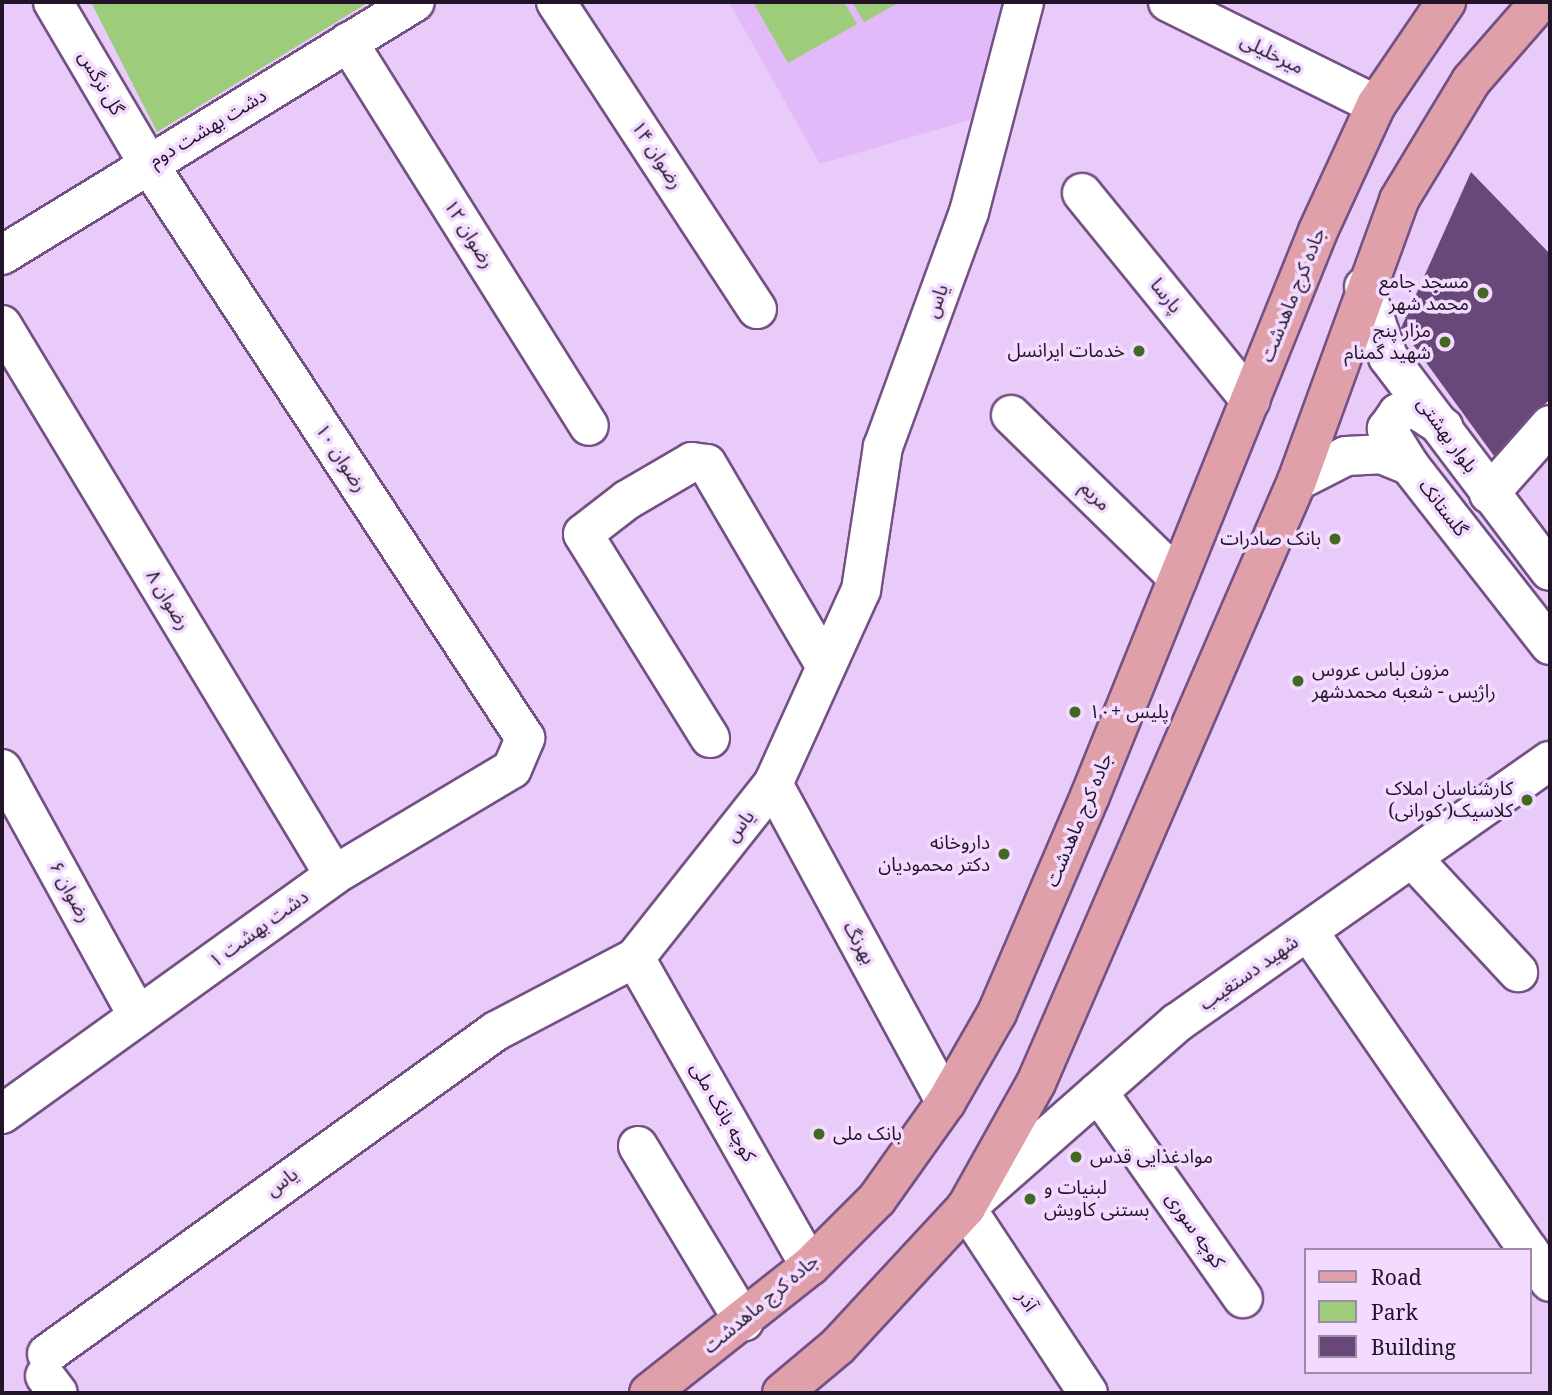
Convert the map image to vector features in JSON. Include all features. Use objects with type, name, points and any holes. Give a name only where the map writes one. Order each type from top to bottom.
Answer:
[{"type":"main road","name":"جاده کرج ماهدشت","points":[[649,1393],[744,1322],[810,1266],[877,1199],[946,1102],[1003,1000],[1250,400],[1376,105],[1446,2]]},
{"type":"main road","points":[[782,1393],[838,1346],[966,1208],[1036,1083],[1297,481],[1364,287],[1399,200],[1471,81],[1540,2]]},
{"type":"street","name":"گل نرگس","points":[[53,2],[149,165]]},
{"type":"street","name":"دشت بهشت دوم","points":[[2,254],[415,2]]},
{"type":"street","name":"رضوان ۱۴","points":[[556,2],[757,309]]},
{"type":"street","name":"یاس","points":[[50,1374],[496,1031],[635,958],[773,784],[861,590],[883,447],[969,212],[1024,2]]},
{"type":"street","name":"میرخلیلی","points":[[1168,2],[1376,105]]},
{"type":"street","name":"رضوان ۱۲","points":[[348,43],[589,426]]},
{"type":"street","name":"رضوان ۱۰","points":[[149,165],[525,738],[522,754]]},
{"type":"street","name":"پارسا","points":[[1082,193],[1250,400]]},
{"type":"street","name":"بلوار بهشتی","points":[[1364,287],[1388,356],[1489,494],[1550,571]]},
{"type":"street","name":"رضوان ۸","points":[[2,325],[334,875]]},
{"type":"street","points":[[1410,466],[1387,429],[1398,413],[1414,408],[1443,428]]},
{"type":"street","name":"مریم","points":[[1011,415],[1178,578]]},
{"type":"street","points":[[1489,494],[1550,425]]},
{"type":"street","name":"گلستانک","points":[[1297,481],[1346,456],[1381,454],[1410,466],[1550,645]]},
{"type":"street","points":[[710,738],[587,545],[589,526],[628,500],[692,462],[707,464],[826,667]]},
{"type":"street","name":"دشت بهشت ۱","points":[[2,1114],[334,875],[512,769],[522,754]]},
{"type":"street","name":"شهید دستغیب","points":[[966,1208],[1178,1022],[1550,761]]},
{"type":"street","name":"رضوان ۶","points":[[2,769],[138,1016]]},
{"type":"street","name":"بهرنگ","points":[[773,784],[946,1102]]},
{"type":"street","points":[[1412,858],[1518,972]]},
{"type":"street","points":[[1308,931],[1527,1248]]},
{"type":"street","name":"کوچه بانک ملی","points":[[635,958],[810,1266]]},
{"type":"street","name":"کوچه سوری","points":[[1098,1092],[1243,1298]]},
{"type":"street","points":[[638,1146],[744,1322]]},
{"type":"street","name":"آذر","points":[[966,1208],[1088,1393]]},
{"type":"street","points":[[1531,1254],[1550,1282]]},
{"type":"shaded area","points":[[729,2],[1005,2],[976,118],[820,164]]},
{"type":"green space","points":[[91,2],[369,2],[157,132]]},
{"type":"green space","points":[[753,2],[844,2],[857,24],[788,63]]},
{"type":"green space","points":[[852,2],[900,2],[864,22]]},
{"type":"building","name":"مسجد جامع محمد شهر","points":[[1471,172],[1550,254],[1550,399],[1494,456],[1401,328]]},
{"type":"place","name":"مسجد جامع محمد شهر","points":[[1483,293]]},
{"type":"place","name":"مزار پنج شهید گمنام","points":[[1445,342]]},
{"type":"place","name":"خدمات ایرانسل","points":[[1139,351]]},
{"type":"place","name":"بانک صادرات","points":[[1335,539]]},
{"type":"place","name":"مزون لباس عروس راژیس - شعبه محمدشهر","points":[[1298,681]]},
{"type":"place","name":"پلیس +۱۰","points":[[1075,712]]},
{"type":"place","name":"کارشناسان املاک کلاسیک( کورانی)","points":[[1527,800]]},
{"type":"place","name":"داروخانه دکتر محمودیان","points":[[1004,854]]},
{"type":"place","name":"بانک ملی","points":[[819,1134]]},
{"type":"place","name":"موادغذایی قدس","points":[[1076,1157]]},
{"type":"place","name":"لبنیات و بستنی کاویش","points":[[1030,1199]]}]
